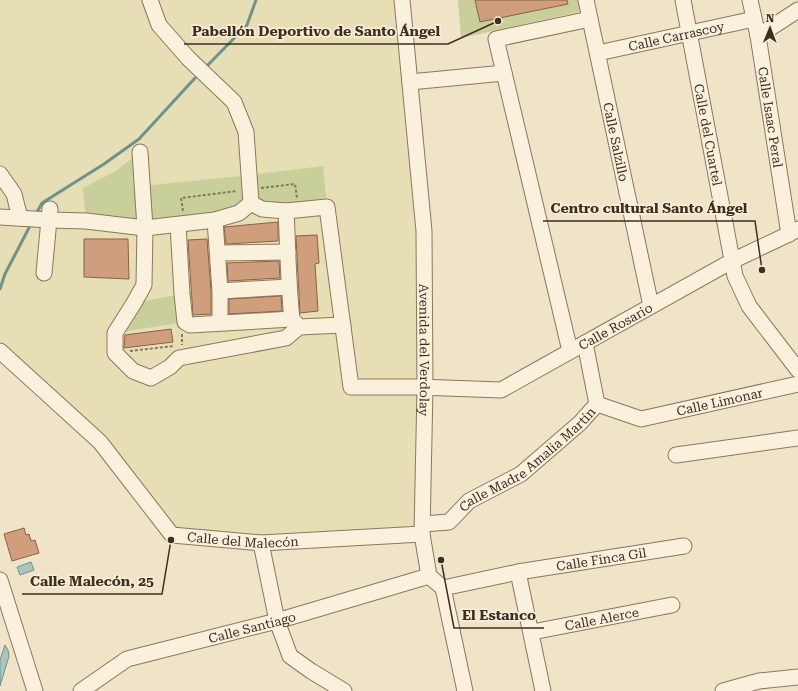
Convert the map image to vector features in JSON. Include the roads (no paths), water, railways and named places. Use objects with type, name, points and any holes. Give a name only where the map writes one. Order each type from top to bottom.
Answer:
[{"type":"street","points":[[150,0],[159,25],[188,58],[234,102],[246,132],[251,203]]},
{"type":"street","name":"Avenida del Verdolay","points":[[402,0],[424,231],[425,388],[422,529],[429,576]]},
{"type":"street","name":"Calle Salzillo","points":[[586,0],[651,306]]},
{"type":"street","name":"Calle del Cuartel","points":[[683,0],[735,276],[749,306],[798,370]]},
{"type":"street","name":"Calle Isaac Peral","points":[[750,0],[794,232]]},
{"type":"street","points":[[758,36],[798,10]]},
{"type":"street","points":[[570,351],[496,39],[590,19]]},
{"type":"street","name":"Calle Carrascoy","points":[[598,53],[754,19]]},
{"type":"street","points":[[410,82],[504,73]]},
{"type":"street","points":[[140,152],[145,228],[144,285],[115,333],[115,353],[133,371],[151,378],[170,367],[179,358],[286,338],[295,323],[288,287],[286,211]]},
{"type":"street","points":[[0,174],[14,194],[20,218]]},
{"type":"street","points":[[178,225],[185,322],[190,325],[220,323],[295,323],[343,325],[327,207],[286,211],[262,209],[251,203]]},
{"type":"street","points":[[0,217],[20,218],[46,216],[145,228],[215,220],[239,213],[251,203]]},
{"type":"street","points":[[44,272],[46,216]]},
{"type":"street","points":[[215,220],[220,290],[220,323]]},
{"type":"street","name":"Calle Rosario","points":[[343,325],[352,387],[501,390],[732,261],[794,232]]},
{"type":"street","points":[[218,253],[288,252]]},
{"type":"street","points":[[220,290],[288,287]]},
{"type":"street","name":"Calle Madre Amalia Martín","points":[[422,529],[449,522],[469,501],[521,474],[580,423],[597,404],[585,343]]},
{"type":"street","name":"Calle del Malecón","points":[[0,351],[100,442],[172,535],[260,543],[422,529]]},
{"type":"street","name":"Calle Limonar","points":[[597,404],[641,419],[798,384]]},
{"type":"street","points":[[676,455],[798,438]]},
{"type":"street","points":[[260,543],[277,621],[290,656],[344,691]]},
{"type":"street","name":"Calle Finca Gil","points":[[443,588],[518,572],[684,546]]},
{"type":"street","points":[[518,572],[544,691]]},
{"type":"street","points":[[429,576],[443,588],[465,691]]},
{"type":"street","name":"Calle Santiago","points":[[82,691],[127,659],[277,621],[429,576]]},
{"type":"street","points":[[0,580],[35,691]]},
{"type":"street","name":"Calle Alerce","points":[[532,632],[672,605]]},
{"type":"street","points":[[723,691],[759,681],[798,677]]},
{"type":"water","points":[[31,562],[34,570],[20,575],[17,567]]},
{"type":"water","points":[[5,645],[9,656],[0,686],[0,660]]},
{"type":"waterway","points":[[205,68],[247,25],[256,0]]},
{"type":"waterway","points":[[36,214],[42,203],[104,164],[139,139],[195,78]]},
{"type":"waterway","points":[[0,289],[5,274],[31,224]]},
{"type":"place","name":"Pabellón Deportivo de Santo Ángel","points":[[498,21]]},
{"type":"place","name":"Centro cultural Santo Ángel","points":[[762,270]]},
{"type":"place","name":"Calle Malecón, 25","points":[[171,540]]},
{"type":"place","name":"El Estanco","points":[[441,560]]}]
